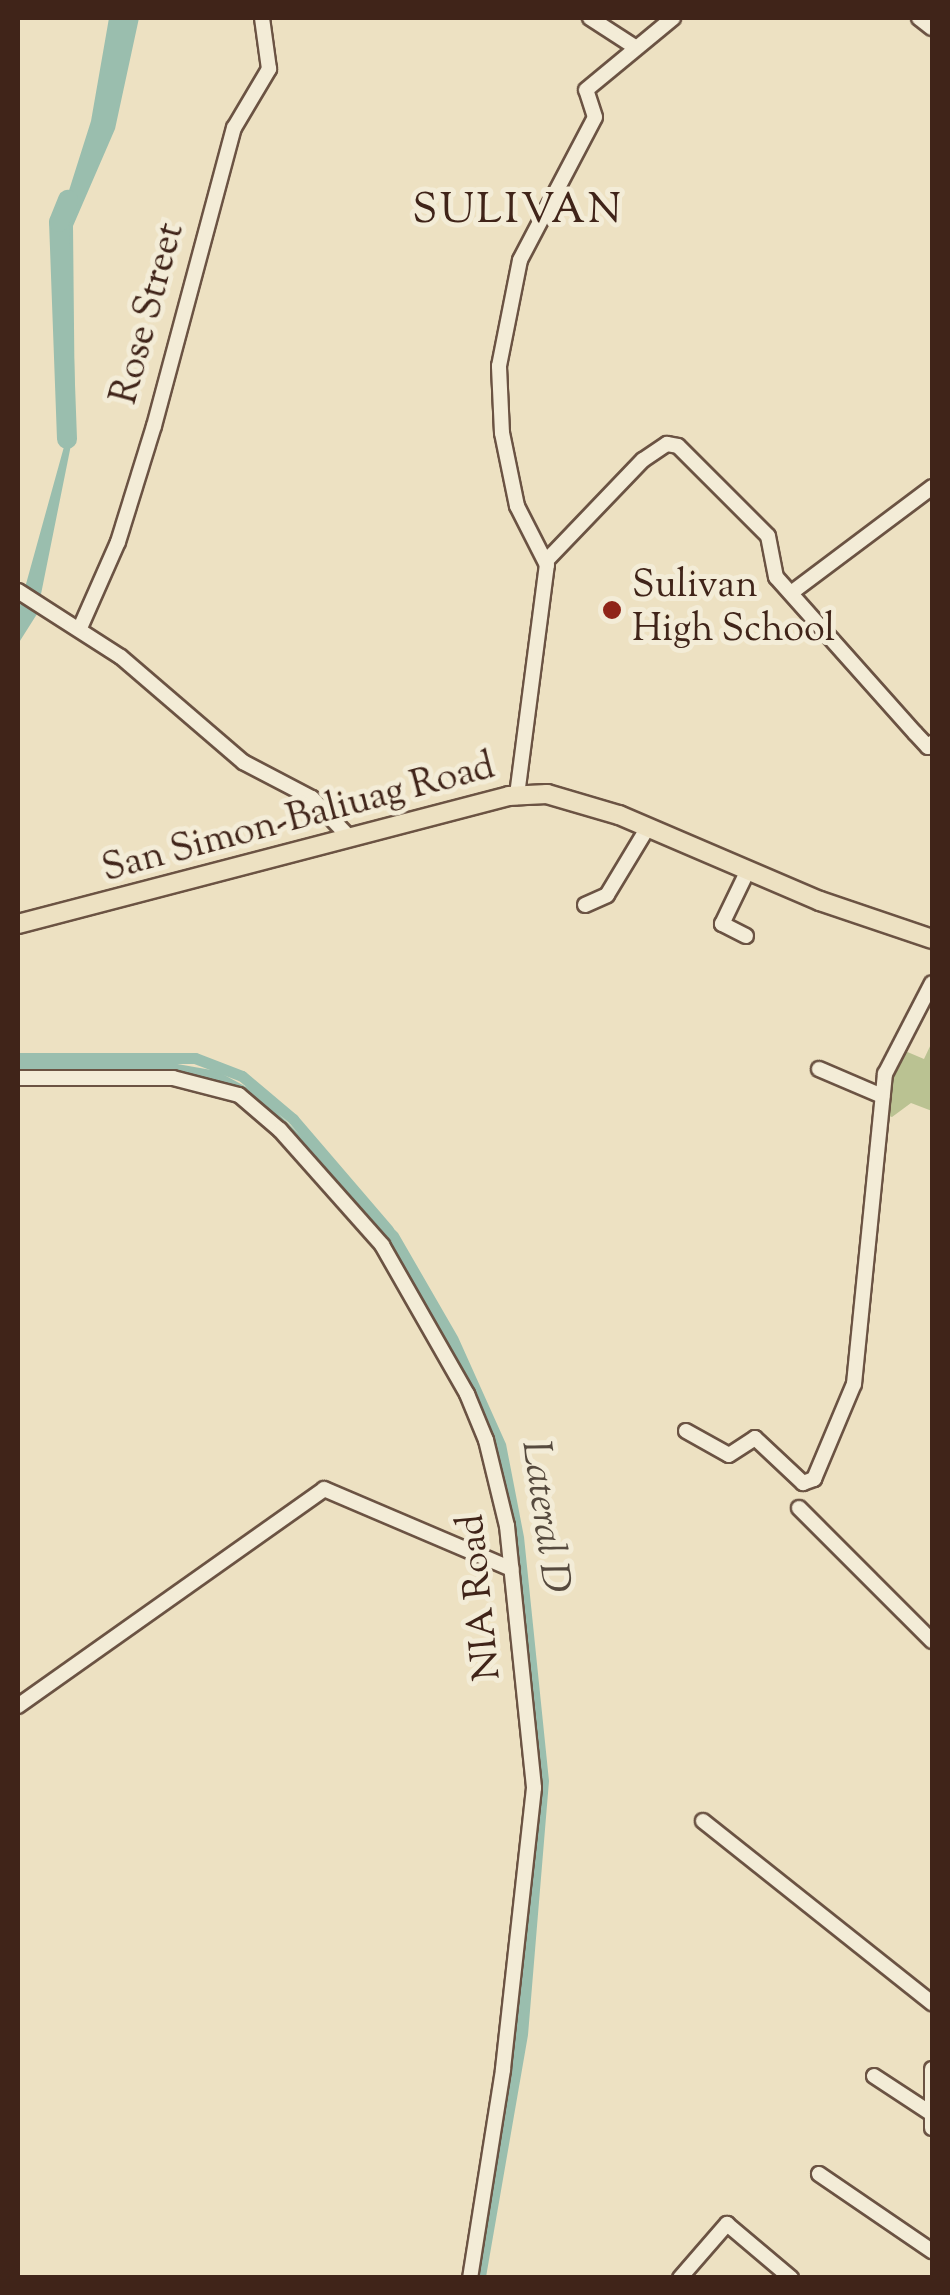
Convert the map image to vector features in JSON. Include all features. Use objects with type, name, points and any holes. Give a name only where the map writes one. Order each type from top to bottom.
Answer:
[{"type":"main road","name":"San Simon-Baliuag Road","points":[[18,924],[517,795],[580,801],[932,940]]},
{"type":"street","name":"Rose Street","points":[[80,628],[112,559],[149,443],[234,128],[270,69],[262,18]]},
{"type":"street","points":[[590,18],[635,47]]},
{"type":"street","points":[[517,795],[546,562],[510,478],[498,366],[520,260],[595,117],[586,90],[672,18]]},
{"type":"street","points":[[919,18],[932,28]]},
{"type":"street","points":[[546,562],[643,460],[672,444],[768,536],[776,577],[914,733],[928,747],[932,743]]},
{"type":"street","points":[[791,592],[932,487]]},
{"type":"street","points":[[19,592],[80,628],[243,762],[312,798],[350,838]]},
{"type":"street","points":[[586,905],[607,895],[648,827]]},
{"type":"street","points":[[746,936],[722,924],[748,870]]},
{"type":"street","points":[[686,1431],[728,1455],[755,1438],[804,1483],[814,1479],[854,1384],[882,1096],[910,1018],[932,983]]},
{"type":"street","points":[[819,1069],[882,1096]]},
{"type":"street","name":"NIA Road","points":[[18,1078],[205,1082],[239,1096],[280,1130],[385,1250],[468,1394],[501,1482],[533,1822],[482,2226],[470,2278]]},
{"type":"street","points":[[18,1706],[324,1489],[512,1569]]},
{"type":"street","points":[[800,1508],[932,1642]]},
{"type":"street","points":[[704,1822],[932,2003]]},
{"type":"street","points":[[932,2069],[932,2128]]},
{"type":"street","points":[[874,2076],[932,2114]]},
{"type":"street","points":[[819,2174],[932,2251]]},
{"type":"street","points":[[680,2278],[727,2224],[790,2278]]},
{"type":"shaded area","points":[[109,18],[139,18],[115,129],[73,226],[75,425],[37,614],[18,644],[18,613],[70,425],[59,222],[91,121]]},
{"type":"shaded area","points":[[932,1042],[932,1111],[911,1103],[892,1117],[883,1114],[898,1048],[924,1059]]},
{"type":"shaded area","name":"Lateral D","points":[[166,1062],[217,1071],[259,1094],[398,1233],[458,1337],[506,1444],[524,1537],[549,1781],[528,2035],[486,2277],[473,2277],[487,2222],[537,1813],[504,1479],[387,1248],[227,1085],[162,1074],[18,1074],[18,1063]]},
{"type":"waterway","points":[[67,439],[59,222],[68,200]]},
{"type":"waterway","name":"Lateral D","points":[[18,1058],[195,1058],[242,1076],[293,1119],[388,1230]]},
{"type":"place","name":"Sulivan High School","points":[[612,610]]},
{"type":"district","name":"SULIVAN","points":[[518,212]]}]
